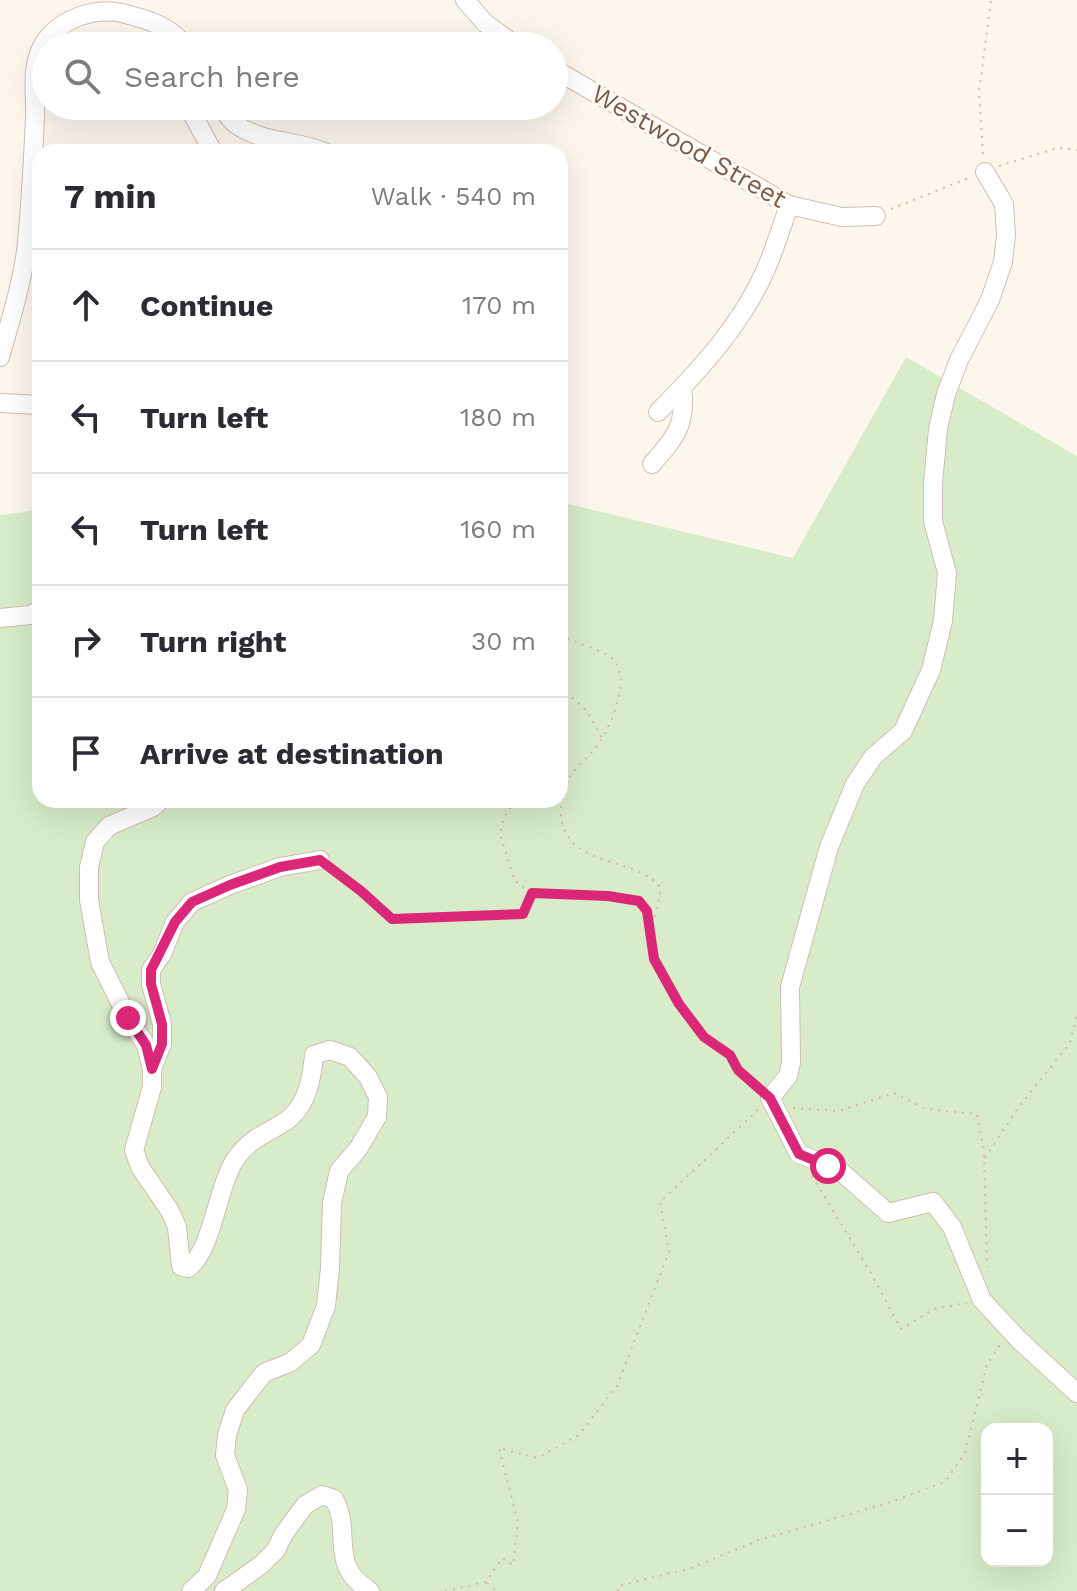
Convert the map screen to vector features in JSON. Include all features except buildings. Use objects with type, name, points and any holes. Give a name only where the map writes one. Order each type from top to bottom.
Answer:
[{"type":"street","points":[[465,0],[497,32]]},
{"type":"street","points":[[55,32],[105,5],[165,27],[170,32]]},
{"type":"street","name":"Westwood Street","points":[[568,77],[789,205],[842,217],[876,216]]},
{"type":"street","points":[[33,144],[35,120]]},
{"type":"street","points":[[196,120],[209,144]]},
{"type":"street","points":[[233,120],[271,140],[297,144]]},
{"type":"street","points":[[0,357],[14,311],[26,252],[32,159]]},
{"type":"street","points":[[985,172],[1004,204],[1006,235],[1003,262],[990,300],[959,360],[946,394],[938,429],[933,521],[947,573],[943,621],[931,670],[903,731],[873,757],[855,784],[829,847],[790,987],[791,1062],[788,1076],[770,1098],[799,1154],[838,1169],[888,1213],[933,1202],[952,1227],[982,1300],[1077,1393]]},
{"type":"street","points":[[658,412],[730,330],[765,271],[789,205]]},
{"type":"street","points":[[652,464],[680,428],[684,412],[682,388]]},
{"type":"street","points":[[0,403],[32,405]]},
{"type":"street","points":[[0,618],[32,614]]},
{"type":"street","points":[[151,808],[109,826],[95,842],[89,867],[89,900],[100,962],[128,1018],[146,1045],[152,1069],[152,1087],[134,1150],[140,1167],[170,1211],[177,1227],[181,1266],[188,1268],[201,1254],[225,1180],[237,1157],[256,1137],[290,1117],[304,1100],[314,1055],[330,1050],[350,1057],[368,1077],[378,1097],[377,1117],[369,1134],[339,1171],[332,1203],[326,1306],[311,1345],[291,1362],[264,1373],[235,1410],[225,1455],[238,1490],[236,1509],[207,1576],[191,1591]]},
{"type":"street","points":[[152,1069],[162,1044],[162,1024],[151,984],[151,970],[175,922],[192,902],[230,885],[280,867],[320,860]]},
{"type":"street","points":[[224,1591],[261,1565],[276,1550],[305,1505],[322,1495],[334,1499],[342,1514],[342,1553],[360,1585],[370,1591]]},
{"type":"path","points":[[985,172],[979,92],[991,0]]},
{"type":"path","points":[[568,638],[611,657],[621,672],[622,690],[602,738],[568,779]]},
{"type":"path","points":[[568,694],[587,711],[602,738]]},
{"type":"path","points":[[445,1591],[486,1582],[502,1558],[513,1565],[518,1522],[499,1448],[537,1458],[579,1435],[617,1386],[669,1252],[660,1202],[770,1098],[738,1070],[730,1055],[704,1037],[679,1004],[654,959],[647,911],[639,901],[608,896],[532,893],[515,881],[500,834],[504,817],[510,808]]},
{"type":"path","points":[[562,808],[561,821],[568,838],[603,860],[653,877],[661,888],[652,932]]},
{"type":"path","points":[[320,860],[392,919],[523,914],[532,893]]},
{"type":"path","points":[[985,1159],[1018,1108],[1070,1043],[1077,1015]]},
{"type":"path","points":[[793,1108],[839,1111],[894,1093],[926,1109],[977,1114],[985,1159],[987,1277]]},
{"type":"path","points":[[799,1154],[901,1329],[934,1309],[982,1300]]},
{"type":"path","points":[[618,1591],[618,1586],[691,1568],[759,1540],[885,1504],[945,1482],[965,1453],[987,1364],[1010,1330]]},
{"type":"path","points":[[486,1582],[497,1591]]},
{"type":"green space","points":[[906,357],[1077,456],[1077,1591],[0,1591],[0,515],[32,511],[32,808],[568,808],[568,504],[793,558]]},
{"type":"route","points":[[128,1018],[146,1045],[152,1069],[162,1044],[162,1024],[151,984],[151,970],[162,954],[175,922],[192,902],[280,867],[320,860],[392,919],[523,914],[532,893],[608,896],[639,901],[647,911],[654,959],[679,1004],[704,1037],[730,1055],[738,1070],[770,1098],[799,1154],[828,1166]]}]
